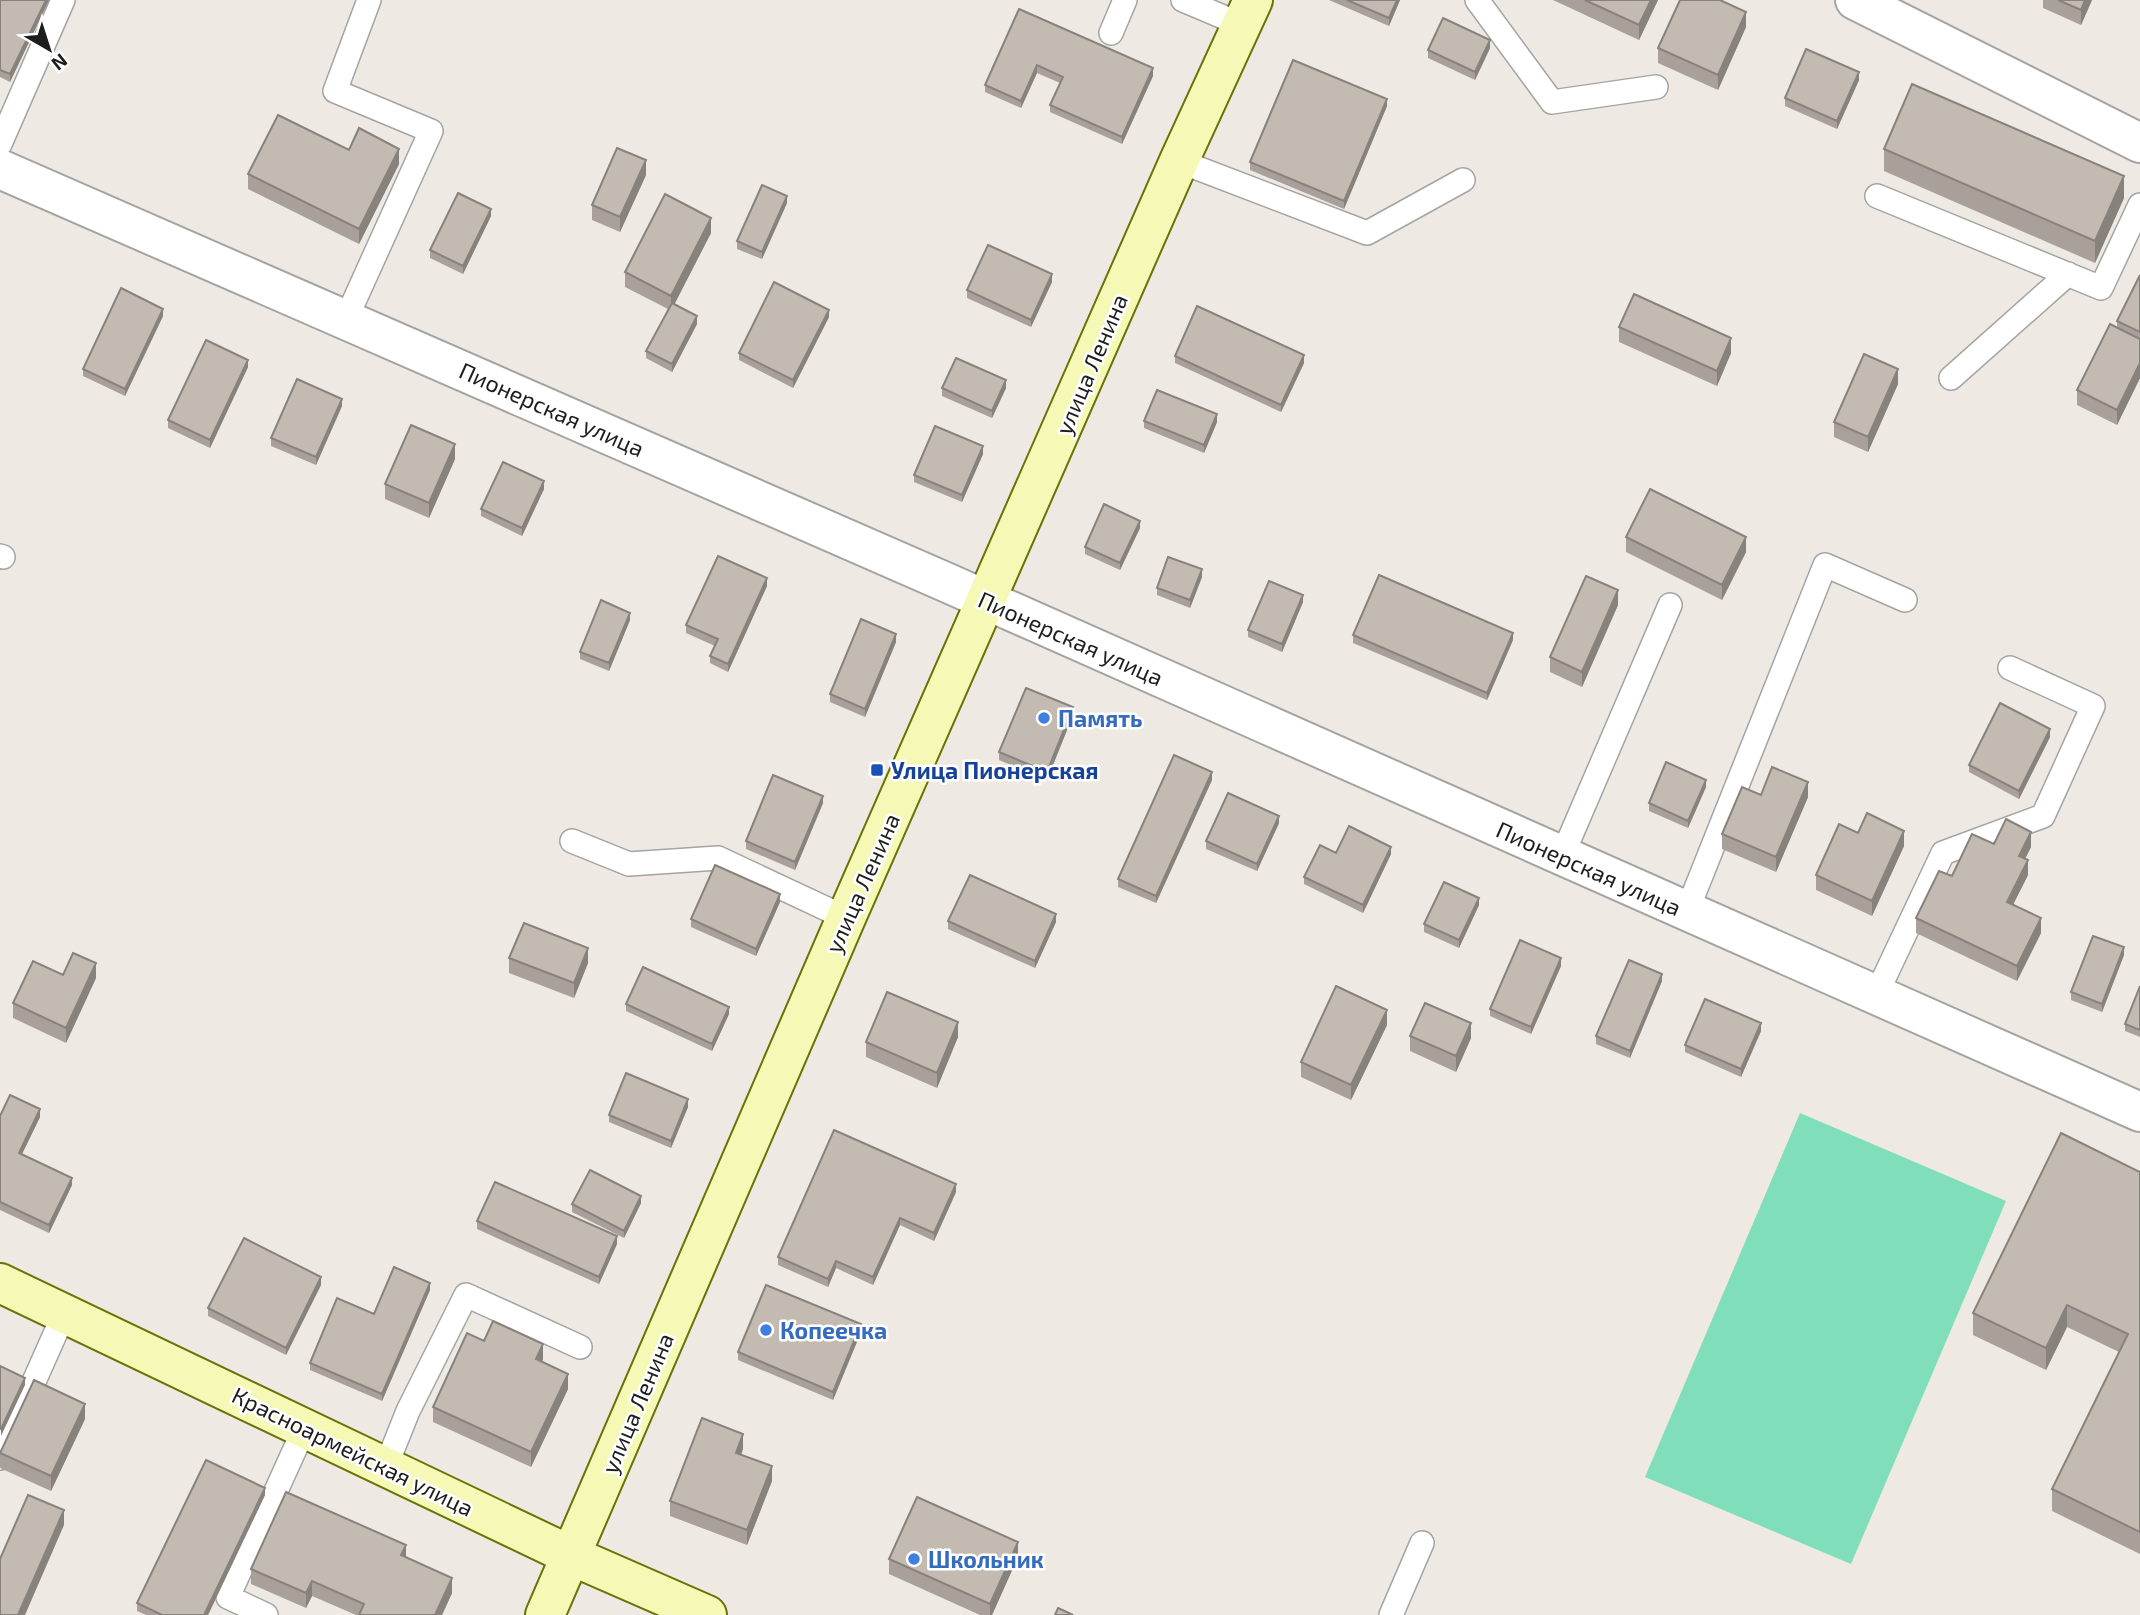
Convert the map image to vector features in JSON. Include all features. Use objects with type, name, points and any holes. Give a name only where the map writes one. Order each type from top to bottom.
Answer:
[{"type":"street","points":[[1855,0],[2140,143]]},
{"type":"street","name":"улица Ленина","points":[[545,1615],[846,918],[988,601],[1179,161],[1247,13]]},
{"type":"street","name":"Пионерская улица","points":[[0,169],[988,601],[2140,1112]]},
{"type":"street","name":"Красноармейская улица","points":[[0,1283],[572,1556],[707,1615]]},
{"type":"lane","points":[[0,144],[63,0]]},
{"type":"lane","points":[[346,319],[431,131],[335,90],[369,0]]},
{"type":"lane","points":[[1111,33],[1125,0]]},
{"type":"lane","points":[[1183,0],[1247,13]]},
{"type":"lane","points":[[1477,0],[1552,102],[1656,87]]},
{"type":"lane","points":[[1179,161],[1367,233],[1463,180]]},
{"type":"lane","points":[[1877,196],[2101,288],[2140,205]]},
{"type":"lane","points":[[1951,378],[2068,274]]},
{"type":"lane","points":[[1687,911],[1825,565],[1905,600]]},
{"type":"lane","points":[[1562,856],[1670,605]]},
{"type":"lane","points":[[1876,995],[1943,853],[2043,816],[2093,706],[2010,668]]},
{"type":"lane","points":[[572,841],[629,864],[718,858],[846,918]]},
{"type":"lane","points":[[386,1466],[408,1411],[467,1295],[580,1347]]},
{"type":"lane","points":[[0,1458],[64,1314]]},
{"type":"lane","points":[[266,1615],[228,1597],[305,1427]]},
{"type":"lane","points":[[1391,1615],[1422,1543]]},
{"type":"green space","points":[[1800,1113],[2006,1201],[1851,1564],[1645,1477]]},
{"type":"building","points":[[0,0],[46,0],[10,74],[0,70]]},
{"type":"building","points":[[1347,0],[1397,0],[1389,18]]},
{"type":"building","points":[[1585,0],[1651,0],[1639,25]]},
{"type":"building","points":[[1680,0],[1720,0],[1746,12],[1718,75],[1658,48]]},
{"type":"building","points":[[2058,0],[2085,0],[2081,10]]},
{"type":"building","points":[[1019,9],[1153,68],[1122,137],[1050,105],[1063,77],[1037,65],[1021,101],[985,85]]},
{"type":"building","points":[[1443,18],[1490,40],[1475,72],[1428,50]]},
{"type":"building","points":[[1806,49],[1859,72],[1837,121],[1785,98]]},
{"type":"building","points":[[1293,60],[1387,99],[1344,201],[1250,162]]},
{"type":"building","points":[[1912,84],[2124,176],[2095,241],[1884,149]]},
{"type":"building","points":[[278,115],[349,150],[359,128],[399,149],[359,229],[248,174]]},
{"type":"building","points":[[617,148],[646,160],[620,217],[592,205]]},
{"type":"building","points":[[762,185],[787,196],[762,252],[737,241]]},
{"type":"building","points":[[458,193],[491,209],[463,266],[430,250]]},
{"type":"building","points":[[665,194],[711,218],[671,296],[625,272]]},
{"type":"building","points":[[988,245],[1052,274],[1031,320],[967,290]]},
{"type":"building","points":[[2140,275],[2140,332],[2117,321]]},
{"type":"building","points":[[774,282],[829,310],[793,380],[739,353]]},
{"type":"building","points":[[121,288],[163,309],[125,389],[83,369]]},
{"type":"building","points":[[1634,294],[1731,338],[1717,371],[1619,327]]},
{"type":"building","points":[[672,303],[697,316],[672,364],[646,351]]},
{"type":"building","points":[[1197,306],[1304,355],[1281,405],[1175,356]]},
{"type":"building","points":[[2110,324],[2140,339],[2140,363],[2117,410],[2077,390]]},
{"type":"building","points":[[206,340],[248,360],[210,440],[168,420]]},
{"type":"building","points":[[1864,354],[1898,369],[1868,437],[1834,422]]},
{"type":"building","points":[[956,358],[1006,380],[992,411],[942,388]]},
{"type":"building","points":[[297,379],[342,399],[316,457],[271,438]]},
{"type":"building","points":[[1157,390],[1217,414],[1204,445],[1144,421]]},
{"type":"building","points":[[411,425],[455,444],[429,503],[385,484]]},
{"type":"building","points":[[935,426],[983,446],[962,495],[914,475]]},
{"type":"building","points":[[503,462],[544,481],[522,528],[481,509]]},
{"type":"building","points":[[1650,489],[1746,537],[1722,585],[1626,537]]},
{"type":"building","points":[[1104,504],[1140,521],[1120,563],[1085,547]]},
{"type":"building","points":[[718,556],[767,578],[728,664],[710,656],[718,639],[686,625]]},
{"type":"building","points":[[1168,557],[1202,569],[1190,600],[1157,588]]},
{"type":"building","points":[[1379,575],[1513,633],[1487,693],[1353,635]]},
{"type":"building","points":[[1586,576],[1618,590],[1582,672],[1550,657]]},
{"type":"building","points":[[1269,581],[1303,595],[1282,644],[1248,630]]},
{"type":"building","points":[[601,600],[630,613],[609,663],[580,652]]},
{"type":"building","points":[[861,619],[896,634],[865,709],[830,694]]},
{"type":"building","points":[[1026,688],[1073,707],[1047,772],[999,752]]},
{"type":"building","points":[[2000,703],[2050,729],[2019,791],[1969,765]]},
{"type":"building","points":[[1174,755],[1212,772],[1156,896],[1118,879]]},
{"type":"building","points":[[1666,762],[1706,780],[1688,821],[1649,803]]},
{"type":"building","points":[[1772,767],[1808,782],[1776,857],[1722,834],[1742,787],[1761,795]]},
{"type":"building","points":[[773,775],[823,796],[795,862],[746,841]]},
{"type":"building","points":[[1228,793],[1279,816],[1257,864],[1206,841]]},
{"type":"building","points":[[1867,813],[1904,831],[1872,901],[1816,875],[1839,824],[1858,833]]},
{"type":"building","points":[[2006,819],[2031,832],[2019,856],[2028,860],[2007,902],[2041,918],[2017,966],[1916,918],[1939,871],[1952,876],[1972,834],[1994,844]]},
{"type":"building","points":[[1349,826],[1391,847],[1363,905],[1304,877],[1320,845],[1336,853]]},
{"type":"building","points":[[715,865],[780,894],[756,949],[691,919]]},
{"type":"building","points":[[970,875],[1056,914],[1035,961],[948,921]]},
{"type":"building","points":[[1444,882],[1479,898],[1459,940],[1424,924]]},
{"type":"building","points":[[524,923],[588,948],[574,983],[509,958]]},
{"type":"building","points":[[2093,936],[2124,947],[2102,1004],[2071,992]]},
{"type":"building","points":[[1520,940],[1561,958],[1531,1027],[1490,1009]]},
{"type":"building","points":[[73,953],[96,963],[66,1028],[13,1003],[33,961],[63,975]]},
{"type":"building","points":[[1629,960],[1662,974],[1630,1051],[1596,1036]]},
{"type":"building","points":[[643,967],[729,1007],[712,1044],[626,1004]]},
{"type":"building","points":[[1336,986],[1387,1010],[1351,1085],[1301,1062]]},
{"type":"building","points":[[2140,986],[2140,1030],[2125,1024]]},
{"type":"building","points":[[887,992],[958,1022],[937,1073],[866,1042]]},
{"type":"building","points":[[1705,999],[1761,1023],[1741,1069],[1685,1045]]},
{"type":"building","points":[[1425,1003],[1471,1023],[1456,1056],[1410,1036]]},
{"type":"building","points":[[626,1073],[688,1099],[671,1141],[609,1115]]},
{"type":"building","points":[[10,1095],[40,1109],[19,1153],[72,1178],[49,1225],[0,1202],[0,1116]]},
{"type":"building","points":[[834,1130],[956,1184],[934,1233],[900,1218],[873,1277],[836,1261],[828,1279],[778,1257]]},
{"type":"building","points":[[2061,1133],[2140,1172],[2140,1532],[2052,1489],[2128,1334],[2067,1305],[2046,1348],[1973,1313]]},
{"type":"building","points":[[590,1170],[641,1196],[624,1231],[572,1204]]},
{"type":"building","points":[[495,1182],[617,1236],[599,1277],[477,1221]]},
{"type":"building","points":[[244,1238],[321,1277],[286,1348],[208,1308]]},
{"type":"building","points":[[394,1267],[430,1283],[382,1394],[310,1363],[337,1298],[374,1314]]},
{"type":"building","points":[[766,1285],[861,1324],[833,1392],[738,1352]]},
{"type":"building","points":[[493,1321],[543,1344],[536,1359],[568,1374],[531,1452],[433,1407],[467,1333],[484,1341]]},
{"type":"building","points":[[0,1366],[25,1378],[1,1429],[0,1428]]},
{"type":"building","points":[[34,1380],[85,1404],[51,1476],[0,1453]]},
{"type":"building","points":[[702,1418],[743,1434],[736,1453],[772,1466],[747,1530],[670,1501]]},
{"type":"building","points":[[206,1460],[265,1488],[204,1615],[162,1615],[137,1603]]},
{"type":"building","points":[[286,1492],[406,1545],[401,1555],[452,1578],[435,1615],[359,1615],[364,1604],[312,1581],[306,1593],[251,1569]]},
{"type":"building","points":[[28,1495],[64,1510],[18,1615],[0,1615],[0,1559]]},
{"type":"building","points":[[917,1497],[1018,1542],[990,1604],[889,1559]]},
{"type":"building","points":[[1058,1608],[1073,1615],[1055,1615]]},
{"type":"place","name":"Память","points":[[1044,718]]},
{"type":"place","name":"Улица Пионерская","points":[[877,770]]},
{"type":"place","name":"Копеечка","points":[[766,1330]]},
{"type":"place","name":"Школьник","points":[[914,1559]]}]
